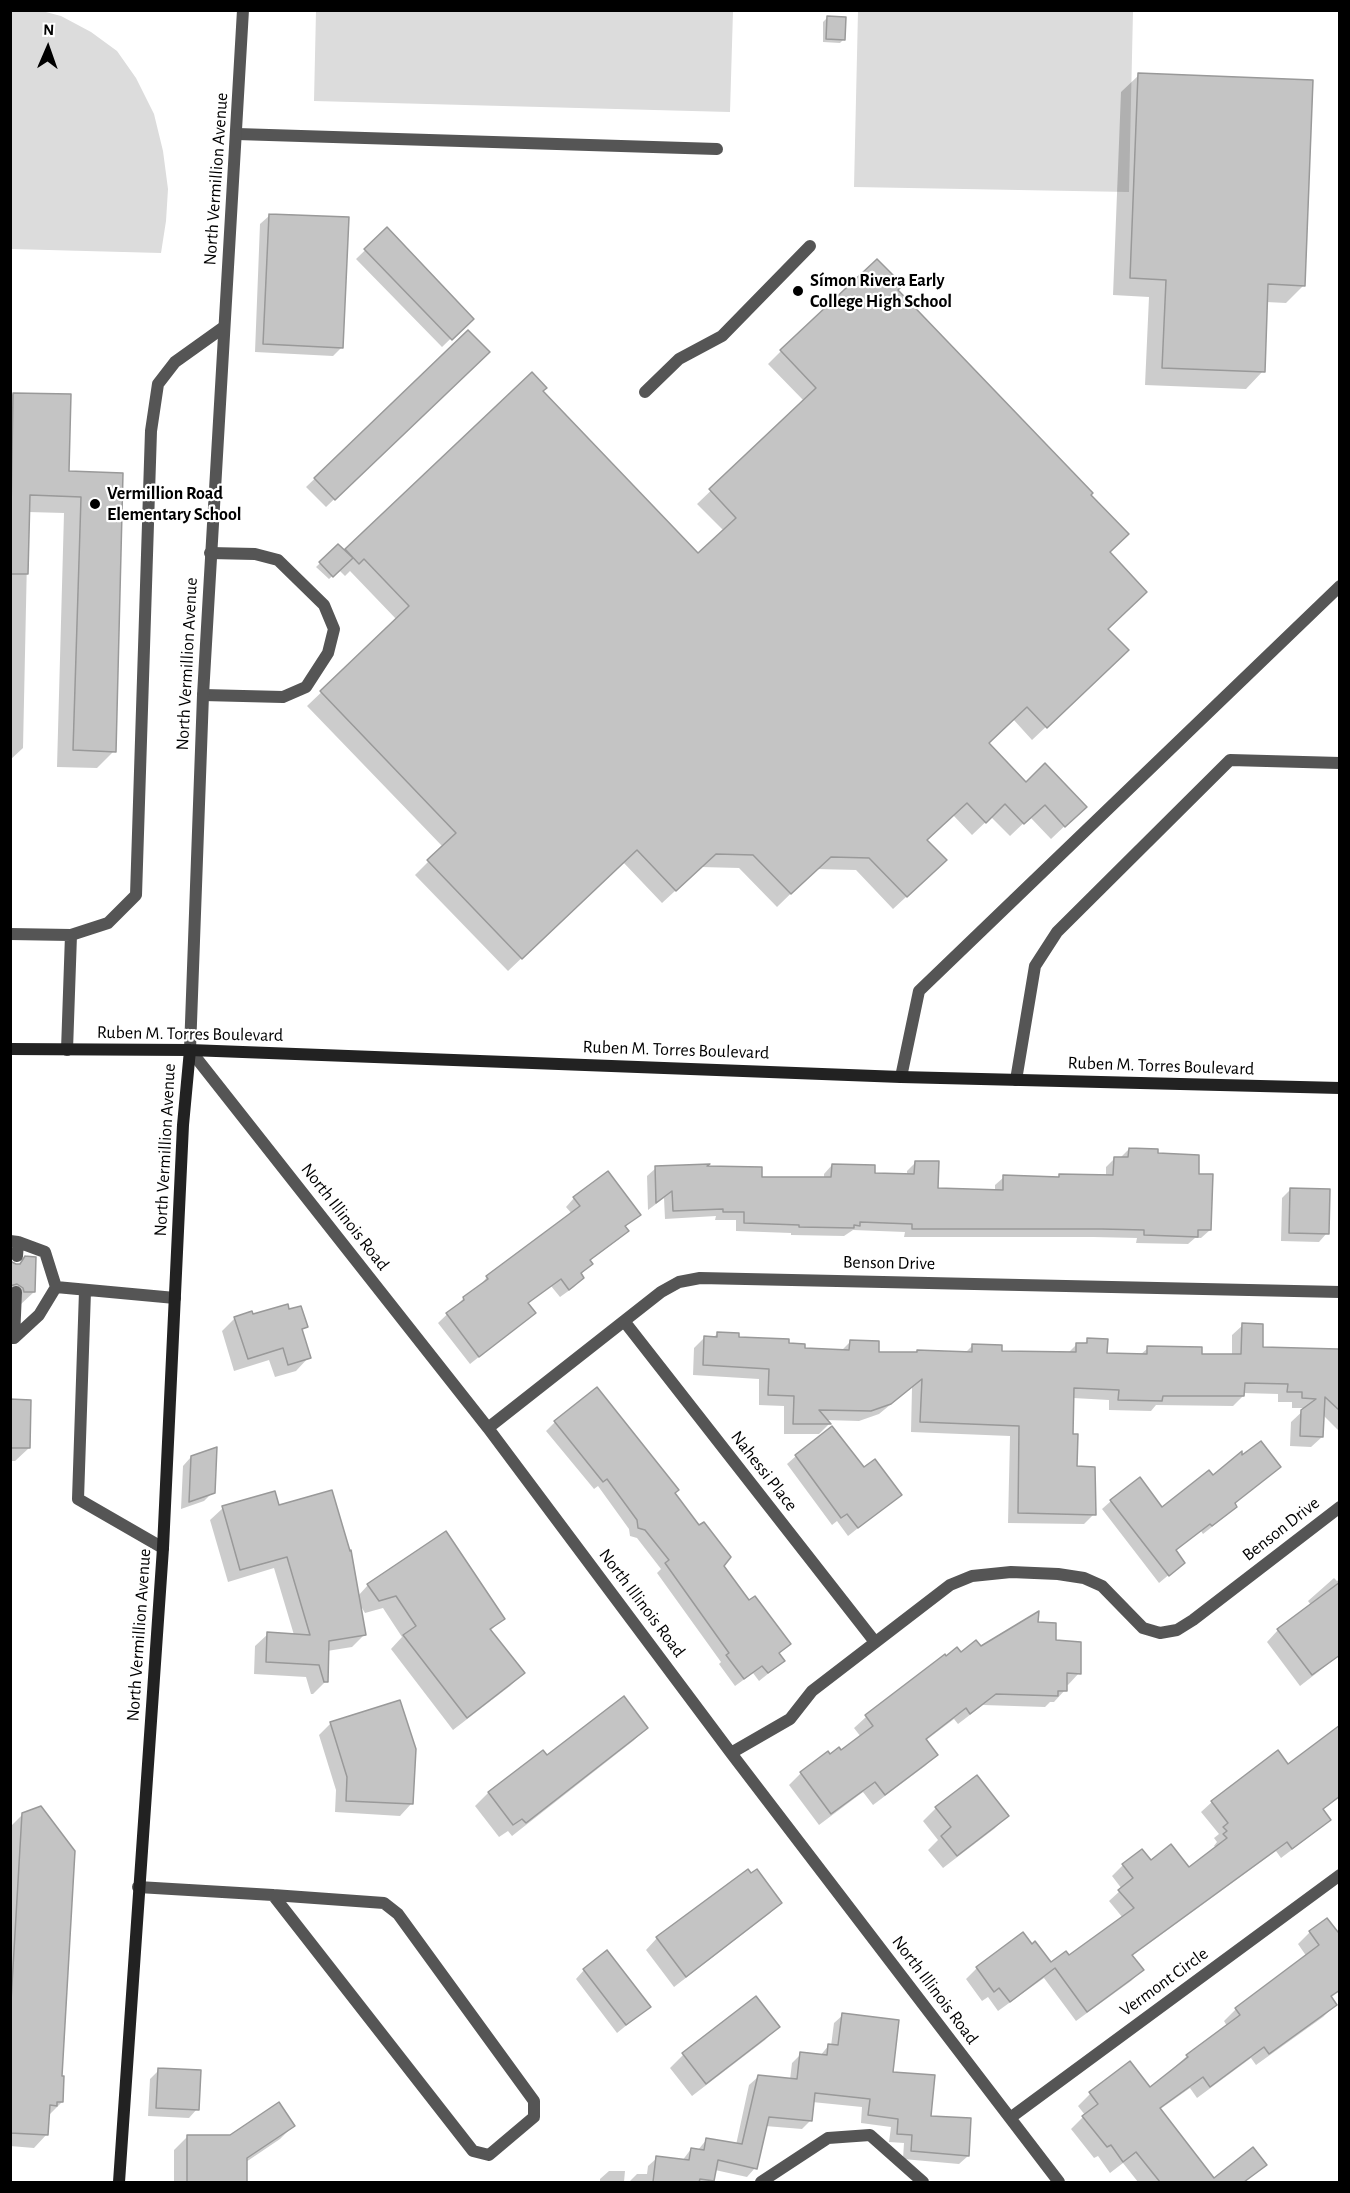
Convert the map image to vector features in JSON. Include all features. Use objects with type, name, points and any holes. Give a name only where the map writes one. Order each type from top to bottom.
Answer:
[{"type":"main road","name":"Ruben M. Torres Boulevard","points":[[10,1049],[190,1050],[901,1077],[1340,1088]]},
{"type":"main road","name":"North Vermillion Avenue","points":[[119,2182],[138,1887],[164,1548],[183,1125],[190,1050]]},
{"type":"street","name":"North Vermillion Avenue","points":[[190,1050],[210,553],[243,10]]},
{"type":"street","points":[[237,134],[717,149]]},
{"type":"street","points":[[645,392],[679,359],[722,336],[810,246]]},
{"type":"street","points":[[10,934],[71,935],[108,923],[136,895],[151,431],[158,384],[175,362],[224,327]]},
{"type":"street","points":[[203,695],[283,697],[306,687],[328,653],[333,629],[324,605],[278,560],[255,554],[210,553]]},
{"type":"street","points":[[901,1077],[919,991],[1340,586]]},
{"type":"street","points":[[1016,1080],[1035,966],[1057,932],[1230,760],[1340,763]]},
{"type":"street","points":[[67,1050],[71,935]]},
{"type":"street","name":"North Illinois Road","points":[[190,1050],[488,1428],[731,1753],[1059,2182]]},
{"type":"street","points":[[14,1241],[17,1256]]},
{"type":"street","points":[[12,1338],[39,1315],[56,1287],[45,1252],[14,1241]]},
{"type":"street","name":"Benson Drive","points":[[488,1428],[661,1292],[679,1282],[700,1278],[1340,1292]]},
{"type":"street","points":[[56,1287],[175,1298]]},
{"type":"street","points":[[85,1291],[78,1499],[164,1548]]},
{"type":"street","points":[[12,1338],[16,1292]]},
{"type":"street","name":"Nahessi Place","points":[[624,1321],[875,1642]]},
{"type":"street","name":"Benson Drive","points":[[731,1753],[790,1719],[812,1690],[950,1585],[972,1576],[1011,1572],[1058,1574],[1084,1578],[1102,1586],[1143,1628],[1160,1633],[1177,1630],[1340,1507]]},
{"type":"street","name":"Vermont Circle","points":[[1010,2118],[1340,1875]]},
{"type":"street","points":[[138,1887],[273,1895],[384,1903],[399,1914],[534,2101],[534,2117],[489,2155],[473,2151],[273,1895]]},
{"type":"street","points":[[761,2182],[828,2138],[870,2135],[923,2182]]},
{"type":"shaded area","points":[[11,10],[42,11],[61,16],[91,32],[117,51],[136,78],[154,114],[163,151],[168,189],[161,253],[11,249]]},
{"type":"shaded area","points":[[316,11],[733,11],[730,112],[314,101]]},
{"type":"shaded area","points":[[858,11],[1133,11],[1129,192],[854,187]]},
{"type":"building","points":[[827,16],[846,17],[845,40],[826,39]]},
{"type":"building","points":[[1138,73],[1313,80],[1305,286],[1268,284],[1265,372],[1162,368],[1166,280],[1130,278]]},
{"type":"building","points":[[269,214],[349,217],[343,348],[263,344]]},
{"type":"building","points":[[387,227],[474,319],[452,340],[364,249]]},
{"type":"building","points":[[877,259],[903,285],[898,290],[1093,493],[1091,495],[1129,534],[1110,552],[1147,592],[1108,629],[1129,650],[1047,728],[1027,707],[989,743],[1026,782],[1045,763],[1087,807],[1065,827],[1045,805],[1024,824],[1005,804],[986,823],[967,803],[927,840],[947,860],[907,897],[869,858],[831,857],[791,894],[753,855],[716,854],[676,891],[637,850],[522,959],[427,860],[456,833],[320,691],[409,606],[364,559],[359,564],[345,549],[532,372],[547,388],[543,391],[698,553],[736,518],[709,489],[816,388],[780,350]]},
{"type":"building","points":[[468,330],[490,352],[335,500],[314,478]]},
{"type":"building","points":[[13,393],[71,394],[69,471],[123,473],[116,752],[73,750],[81,497],[30,495],[28,574],[10,574]]},
{"type":"building","points":[[338,544],[353,558],[333,577],[319,562]]},
{"type":"building","points":[[1129,1148],[1158,1149],[1158,1153],[1199,1155],[1199,1174],[1213,1174],[1211,1230],[1198,1230],[1198,1237],[1144,1235],[1144,1230],[912,1229],[912,1224],[860,1222],[860,1226],[854,1225],[854,1228],[799,1227],[799,1225],[744,1223],[744,1212],[723,1212],[723,1209],[673,1211],[672,1191],[656,1203],[655,1166],[710,1164],[707,1166],[762,1167],[762,1177],[831,1177],[832,1164],[875,1165],[875,1173],[914,1174],[915,1161],[939,1161],[938,1188],[1003,1190],[1003,1175],[1059,1177],[1059,1174],[1113,1175],[1114,1157],[1128,1157]]},
{"type":"building","points":[[608,1171],[641,1215],[625,1226],[629,1231],[590,1260],[593,1264],[581,1273],[584,1278],[569,1290],[561,1279],[528,1303],[536,1313],[479,1357],[446,1313],[488,1279],[486,1276],[580,1206],[573,1197]]},
{"type":"building","points":[[1290,1188],[1330,1189],[1329,1234],[1289,1233]]},
{"type":"building","points":[[25,1256],[36,1257],[35,1292],[24,1292],[23,1288],[17,1284],[10,1286],[10,1261],[20,1264]]},
{"type":"building","points":[[288,1304],[289,1309],[301,1306],[308,1327],[302,1329],[311,1358],[288,1365],[283,1348],[248,1359],[234,1317]]},
{"type":"building","points":[[1242,1323],[1263,1324],[1263,1347],[1338,1349],[1340,1351],[1340,1411],[1325,1397],[1323,1437],[1300,1436],[1301,1410],[1316,1399],[1302,1398],[1302,1392],[1287,1392],[1288,1384],[1245,1383],[1244,1396],[1163,1396],[1162,1401],[1118,1400],[1119,1390],[1074,1388],[1073,1434],[1078,1434],[1077,1466],[1095,1467],[1096,1515],[1018,1513],[1019,1426],[920,1422],[922,1379],[891,1404],[871,1411],[819,1410],[831,1424],[793,1424],[794,1396],[768,1395],[769,1369],[703,1365],[704,1336],[717,1337],[717,1332],[739,1333],[739,1337],[789,1339],[789,1343],[805,1344],[805,1348],[849,1350],[850,1340],[879,1341],[879,1352],[917,1352],[917,1350],[972,1352],[972,1344],[1002,1345],[1002,1351],[1076,1352],[1076,1343],[1087,1343],[1087,1338],[1108,1339],[1107,1353],[1147,1354],[1147,1346],[1202,1347],[1202,1354],[1241,1354]]},
{"type":"building","points":[[597,1387],[679,1490],[675,1493],[699,1525],[704,1522],[731,1557],[724,1566],[749,1600],[755,1596],[791,1644],[779,1653],[785,1661],[768,1673],[762,1666],[744,1679],[726,1655],[729,1653],[665,1563],[669,1560],[645,1530],[638,1528],[637,1520],[607,1479],[603,1482],[554,1421]]},
{"type":"building","points":[[10,1399],[31,1400],[30,1448],[10,1448]]},
{"type":"building","points":[[832,1426],[864,1467],[875,1459],[902,1495],[858,1528],[847,1514],[841,1518],[795,1455]]},
{"type":"building","points":[[1261,1441],[1281,1467],[1235,1503],[1237,1507],[1176,1550],[1185,1563],[1169,1576],[1110,1500],[1140,1477],[1162,1507],[1209,1470],[1213,1475],[1242,1451],[1242,1455]]},
{"type":"building","points":[[217,1447],[215,1493],[189,1502],[191,1456]]},
{"type":"building","points":[[332,1490],[351,1550],[366,1635],[329,1641],[328,1682],[324,1682],[319,1665],[266,1662],[267,1632],[310,1635],[287,1557],[240,1570],[222,1506],[275,1491],[279,1505]]},
{"type":"building","points":[[446,1531],[505,1619],[490,1629],[525,1673],[467,1718],[403,1635],[416,1626],[396,1596],[379,1601],[367,1584]]},
{"type":"building","points":[[1340,1582],[1340,1655],[1312,1675],[1277,1629]]},
{"type":"building","points":[[1039,1611],[1038,1622],[1056,1623],[1056,1640],[1081,1642],[1081,1674],[1067,1673],[1067,1691],[1058,1691],[1058,1696],[996,1694],[970,1714],[966,1708],[926,1739],[938,1755],[885,1795],[875,1782],[831,1814],[800,1772],[828,1751],[830,1754],[839,1747],[841,1750],[873,1726],[865,1715],[945,1654],[946,1656],[957,1647],[961,1652],[976,1640],[981,1646]]},
{"type":"building","points":[[624,1696],[648,1728],[526,1823],[522,1819],[513,1825],[488,1792],[543,1750],[547,1755]]},
{"type":"building","points":[[400,1700],[416,1749],[413,1804],[346,1801],[347,1777],[330,1722]]},
{"type":"building","points":[[1340,1725],[1340,1796],[1323,1809],[1331,1820],[1292,1849],[1287,1842],[1132,1955],[1144,1970],[1087,2012],[1055,1968],[1010,2002],[999,1988],[994,1992],[976,1967],[1023,1932],[1032,1944],[1035,1941],[1051,1962],[1066,1951],[1069,1955],[1134,1908],[1118,1890],[1133,1878],[1122,1864],[1142,1849],[1151,1860],[1171,1844],[1189,1867],[1227,1838],[1223,1834],[1227,1831],[1223,1827],[1228,1823],[1211,1801],[1278,1750],[1288,1764]]},
{"type":"building","points":[[977,1775],[1009,1816],[957,1856],[941,1836],[951,1827],[935,1807]]},
{"type":"building","points":[[41,1806],[75,1851],[62,2076],[64,2076],[63,2102],[57,2102],[57,2106],[50,2105],[48,2135],[10,2133],[10,2019],[22,1813]]},
{"type":"building","points":[[748,1869],[751,1873],[757,1869],[782,1903],[686,1977],[656,1937]]},
{"type":"building","points":[[1327,1918],[1338,1932],[1340,1931],[1340,1990],[1331,1996],[1337,2005],[1269,2054],[1264,2047],[1210,2087],[1203,2077],[1160,2108],[1214,2178],[1253,2147],[1267,2165],[1244,2182],[1160,2182],[1136,2152],[1123,2162],[1111,2145],[1107,2147],[1082,2116],[1098,2104],[1089,2092],[1130,2061],[1150,2087],[1188,2057],[1186,2055],[1240,2015],[1235,2008],[1319,1945],[1309,1931]]},
{"type":"building","points":[[607,1950],[651,2007],[626,2025],[583,1969]]},
{"type":"building","points":[[756,1996],[780,2027],[706,2084],[682,2053]]},
{"type":"building","points":[[842,2013],[899,2020],[893,2072],[935,2075],[931,2116],[971,2118],[969,2156],[911,2151],[912,2135],[897,2134],[898,2119],[868,2115],[870,2099],[815,2093],[812,2121],[769,2117],[757,2169],[718,2160],[714,2181],[700,2179],[699,2182],[653,2182],[656,2156],[689,2160],[691,2148],[704,2150],[706,2138],[742,2144],[758,2075],[797,2079],[800,2052],[827,2055],[828,2044],[838,2045]]},
{"type":"building","points":[[158,2068],[201,2070],[199,2110],[156,2108]]},
{"type":"building","points":[[279,2102],[295,2126],[247,2158],[247,2182],[187,2182],[187,2135],[230,2135]]},
{"type":"place","name":"Símon Rivera Early College High School","points":[[798,291]]},
{"type":"place","name":"Vermillion Road Elementary School","points":[[95,504]]}]
